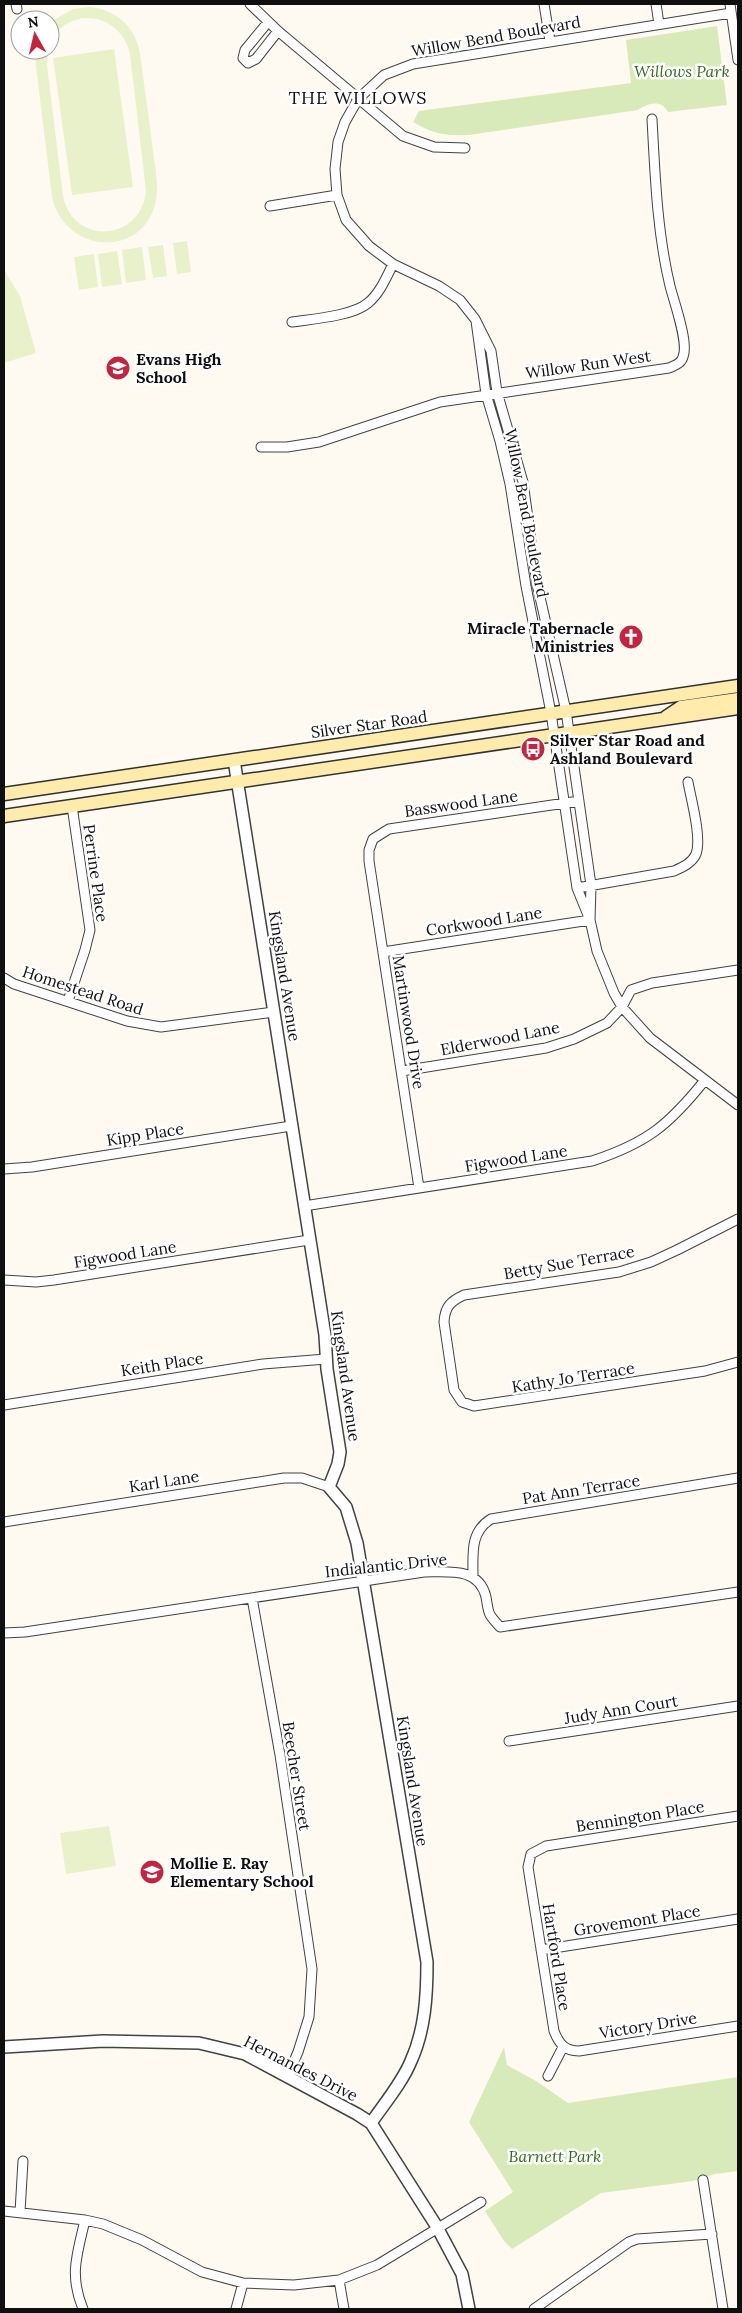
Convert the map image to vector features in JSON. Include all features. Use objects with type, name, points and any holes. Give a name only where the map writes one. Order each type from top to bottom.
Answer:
[{"type":"main road","name":"Silver Star Road","points":[[4,794],[738,686]]},
{"type":"main road","points":[[662,719],[681,707],[738,698]]},
{"type":"main road","points":[[4,816],[738,708]]},
{"type":"street","points":[[250,4],[278,31],[403,136],[434,147],[465,148]]},
{"type":"street","points":[[544,4],[550,41]]},
{"type":"street","points":[[656,4],[659,24]]},
{"type":"street","points":[[731,8],[738,60]]},
{"type":"street","name":"Willow Bend Boulevard","points":[[590,920],[591,885],[570,733],[537,584],[523,482],[497,392],[491,351],[476,319],[460,300],[439,286],[392,264],[369,246],[346,220],[337,195],[335,169],[338,142],[345,122],[358,99],[384,75],[413,64],[659,24],[731,8]]},
{"type":"street","points":[[268,22],[245,50],[243,58],[248,63],[256,60],[278,31]]},
{"type":"street","name":"Willow Run West","points":[[260,447],[287,447],[318,442],[440,402],[497,392],[669,368],[678,364],[684,357],[684,343],[669,283],[658,205],[652,119]]},
{"type":"street","points":[[270,206],[337,195]]},
{"type":"street","points":[[292,322],[355,310],[367,304],[381,288],[392,264]]},
{"type":"street","name":"Willow Bend Boulevard","points":[[476,319],[486,394],[510,484],[526,586],[551,714],[577,888],[590,920]]},
{"type":"street","name":"Kingsland Avenue","points":[[234,760],[325,1335],[326,1359],[340,1452],[338,1464],[329,1488],[343,1502],[350,1516],[364,1580],[426,1962],[427,1995],[421,2031],[411,2062],[371,2123]]},
{"type":"street","points":[[577,888],[674,871],[688,864],[696,853],[698,839],[688,782]]},
{"type":"street","name":"Basswood Lane","points":[[369,861],[369,850],[373,839],[389,829],[579,801]]},
{"type":"street","name":"Perrine Place","points":[[68,1001],[90,930],[72,806]]},
{"type":"street","name":"Martinwood Drive","points":[[369,861],[402,1071],[418,1188]]},
{"type":"street","points":[[590,920],[596,951],[604,973],[622,1007],[650,1038],[738,1105]]},
{"type":"street","name":"Corkwood Lane","points":[[383,952],[590,920]]},
{"type":"street","name":"Elderwood Lane","points":[[402,1071],[546,1048],[574,1039],[607,1023],[622,1007],[631,990],[652,983],[738,970]]},
{"type":"street","name":"Homestead Road","points":[[4,978],[14,984],[127,1021],[161,1027],[274,1012]]},
{"type":"street","name":"Figwood Lane","points":[[304,1206],[592,1162],[621,1152],[648,1138],[684,1106],[705,1080]]},
{"type":"street","name":"Kipp Place","points":[[4,1169],[32,1167],[291,1126]]},
{"type":"street","name":"Betty Sue Terrace","points":[[448,1354],[444,1322],[445,1310],[452,1300],[464,1295],[620,1272],[669,1254],[738,1219]]},
{"type":"street","name":"Figwood Lane","points":[[4,1280],[36,1282],[54,1280],[310,1240]]},
{"type":"street","name":"Kathy Jo Terrace","points":[[448,1354],[454,1390],[462,1402],[474,1406],[704,1371],[738,1362]]},
{"type":"street","name":"Keith Place","points":[[4,1405],[263,1364],[326,1359]]},
{"type":"street","name":"Karl Lane","points":[[4,1522],[284,1478],[302,1478],[329,1488]]},
{"type":"street","name":"Pat Ann Terrace","points":[[473,1576],[474,1542],[482,1525],[491,1519],[738,1478]]},
{"type":"street","name":"Indialantic Drive","points":[[4,1633],[25,1632],[424,1572],[458,1572],[473,1576]]},
{"type":"street","points":[[473,1576],[482,1586],[488,1614],[500,1627],[738,1592]]},
{"type":"street","name":"Beecher Street","points":[[252,1598],[280,1755],[312,1969],[309,2017],[298,2052],[288,2075]]},
{"type":"street","name":"Judy Ann Court","points":[[509,1741],[738,1706]]},
{"type":"street","name":"Bennington Place","points":[[546,1846],[738,1816]]},
{"type":"street","name":"Hartford Place","points":[[546,1846],[531,1854],[528,1867],[554,2031],[563,2047]]},
{"type":"street","name":"Grovemont Place","points":[[541,1950],[738,1919]]},
{"type":"street","name":"Victory Drive","points":[[563,2047],[571,2051],[580,2051],[738,2026]]},
{"type":"street","name":"Hernandes Drive","points":[[4,2047],[103,2041],[199,2043],[245,2054],[288,2075],[371,2123],[437,2227],[462,2274],[469,2309]]},
{"type":"street","points":[[548,2076],[563,2047]]},
{"type":"street","points":[[20,2212],[23,2161]]},
{"type":"street","points":[[703,2180],[723,2309]]},
{"type":"street","points":[[4,2211],[85,2220],[103,2224],[142,2240],[202,2272],[243,2282],[294,2285],[339,2280],[378,2265],[437,2227],[481,2202]]},
{"type":"street","points":[[83,2309],[75,2287],[75,2266],[85,2220]]},
{"type":"street","points":[[534,2309],[629,2242],[637,2239],[712,2234]]},
{"type":"street","points":[[339,2280],[344,2309]]},
{"type":"street","points":[[236,2309],[243,2282]]},
{"type":"green space","points":[[90,7],[116,16],[129,27],[140,53],[157,194],[149,219],[137,233],[122,240],[105,242],[88,239],[72,230],[60,216],[52,197],[35,60],[47,60],[63,196],[69,212],[79,223],[92,230],[106,231],[120,228],[132,220],[141,208],[146,191],[130,54],[125,40],[106,22],[94,18],[69,22],[60,30],[60,16],[73,9]]},
{"type":"green space","name":"Willows Park","points":[[717,26],[727,105],[668,112],[662,105],[654,104],[638,110],[469,135],[439,133],[413,122],[419,111],[631,83],[626,40]]},
{"type":"green space","points":[[114,49],[133,187],[72,195],[53,60],[60,60],[60,57]]},
{"type":"green space","points":[[187,241],[191,272],[177,274],[173,243]]},
{"type":"green space","points":[[163,245],[167,276],[153,278],[148,247]]},
{"type":"green space","points":[[142,247],[146,280],[126,283],[122,250]]},
{"type":"green space","points":[[117,251],[122,284],[102,287],[98,254]]},
{"type":"green space","points":[[94,254],[98,287],[79,290],[74,257]]},
{"type":"green space","points":[[4,270],[20,296],[36,353],[4,363]]},
{"type":"green space","points":[[109,1826],[116,1866],[66,1874],[60,1833]]},
{"type":"green space","name":"Barnett Park","points":[[504,2047],[507,2065],[536,2081],[568,2103],[738,2077],[738,2171],[715,2174],[693,2181],[601,2193],[512,2249],[504,2241],[485,2211],[513,2192],[469,2122]]},
{"type":"place","name":"Evans High School","points":[[118,368]]},
{"type":"place","name":"Miracle Tabernacle Ministries","points":[[631,637]]},
{"type":"place","name":"Silver Star Road and Ashland Boulevard","points":[[533,749]]},
{"type":"place","name":"Mollie E. Ray Elementary School","points":[[152,1872]]},
{"type":"district","name":"THE WILLOWS","points":[[358,97]]}]
